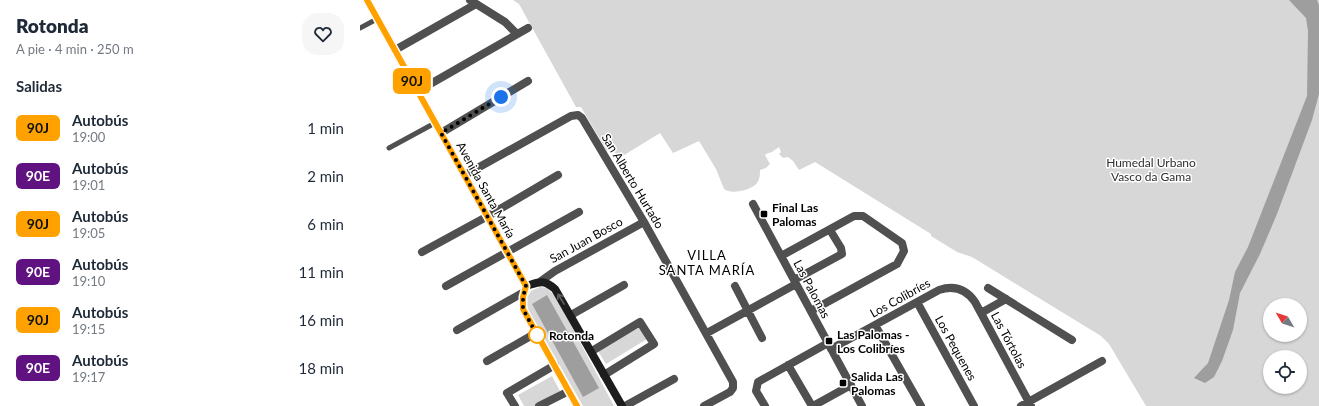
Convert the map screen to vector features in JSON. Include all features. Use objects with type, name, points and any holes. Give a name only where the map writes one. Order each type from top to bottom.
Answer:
[{"type":"street","name":"Avenida Santa María","points":[[367,0],[488,216],[525,289]]},
{"type":"street","points":[[395,50],[473,2],[505,22],[517,34]]},
{"type":"street","points":[[418,91],[528,28]]},
{"type":"street","points":[[441,133],[528,81]]},
{"type":"street","name":"San Alberto Hurtado","points":[[465,175],[571,116],[578,116],[583,120],[644,222],[733,382],[733,388],[728,393],[704,406]]},
{"type":"street","points":[[422,252],[558,175]]},
{"type":"street","name":"Las Palomas","points":[[752,204],[862,406]]},
{"type":"street","points":[[446,286],[579,212]]},
{"type":"street","points":[[781,256],[854,216],[863,216],[902,243],[904,251],[897,264],[811,311]]},
{"type":"street","name":"San Juan Bosco","points":[[541,281],[555,271],[644,222]]},
{"type":"street","points":[[707,333],[748,311],[842,254],[841,248],[830,230]]},
{"type":"street","points":[[458,330],[525,289],[541,281],[549,284],[555,289],[592,351],[604,375],[624,406],[674,379]]},
{"type":"street","points":[[571,315],[624,285]]},
{"type":"street","points":[[735,286],[762,338]]},
{"type":"street","name":"Los Colibríes","points":[[765,406],[756,391],[758,382],[788,365],[875,325],[944,288],[961,290]]},
{"type":"street","points":[[988,288],[1072,340]]},
{"type":"street","points":[[525,289],[522,303],[523,309],[577,406]]},
{"type":"street","name":"Las Tórtolas","points":[[961,290],[972,298],[981,313],[1027,405]]},
{"type":"street","points":[[981,313],[1006,299]]},
{"type":"street","name":"Los Pequenes","points":[[917,302],[974,406]]},
{"type":"street","points":[[592,351],[640,322],[654,344],[604,375]]},
{"type":"street","points":[[875,325],[921,406]]},
{"type":"street","points":[[487,361],[536,333]]},
{"type":"street","points":[[1027,405],[1102,361]]},
{"type":"street","points":[[788,365],[812,406],[851,385]]},
{"type":"street","points":[[515,406],[507,393],[555,366]]},
{"type":"street","points":[[539,406],[568,391]]},
{"type":"lane","points":[[360,28],[377,19]]},
{"type":"lane","points":[[389,148],[435,123]]},
{"type":"green space","name":"Humedal Urbano Vasco da Gama","points":[[513,0],[1319,0],[1319,406],[1146,406],[1109,344],[1101,336],[972,257],[957,252],[931,236],[931,234],[815,162],[799,170],[793,161],[788,157],[783,158],[779,154],[781,152],[779,147],[765,155],[770,164],[766,168],[760,170],[759,178],[754,186],[746,190],[731,192],[724,189],[716,169],[699,141],[673,153],[660,133],[621,157],[610,149],[607,151],[581,107],[576,107],[519,4]]},
{"type":"green space","points":[[540,287],[547,288],[556,297],[614,406],[583,406],[528,310],[526,299],[531,291]]},
{"type":"green space","points":[[640,327],[647,339],[606,364],[598,351]]},
{"type":"green space","points":[[552,376],[560,391],[534,406],[524,406],[518,395]]},
{"type":"shaded area","points":[[1289,0],[1317,0],[1319,5],[1319,94],[1312,120],[1277,214],[1260,254],[1240,293],[1233,330],[1222,361],[1214,377],[1205,383],[1194,378],[1208,363],[1229,300],[1235,272],[1248,247],[1307,96],[1308,31],[1306,18]]},
{"type":"shaded area","points":[[547,295],[599,388],[583,397],[532,304]]},
{"type":"bus line","name":"90J","points":[[367,0],[526,286],[522,303],[523,309],[577,406]]},
{"type":"place","name":"Final Las Palomas","points":[[764,214]]},
{"type":"place","name":"Rotonda","points":[[537,335]]},
{"type":"place","name":"Las Palomas - Los Colibríes","points":[[829,341]]},
{"type":"place","name":"Salida Las Palomas","points":[[843,383]]},
{"type":"district","name":"VILLA SANTA MARÍA","points":[[707,262]]},
{"type":"route","points":[[501,97],[441,133],[526,286],[522,303],[523,309],[537,335]]}]
